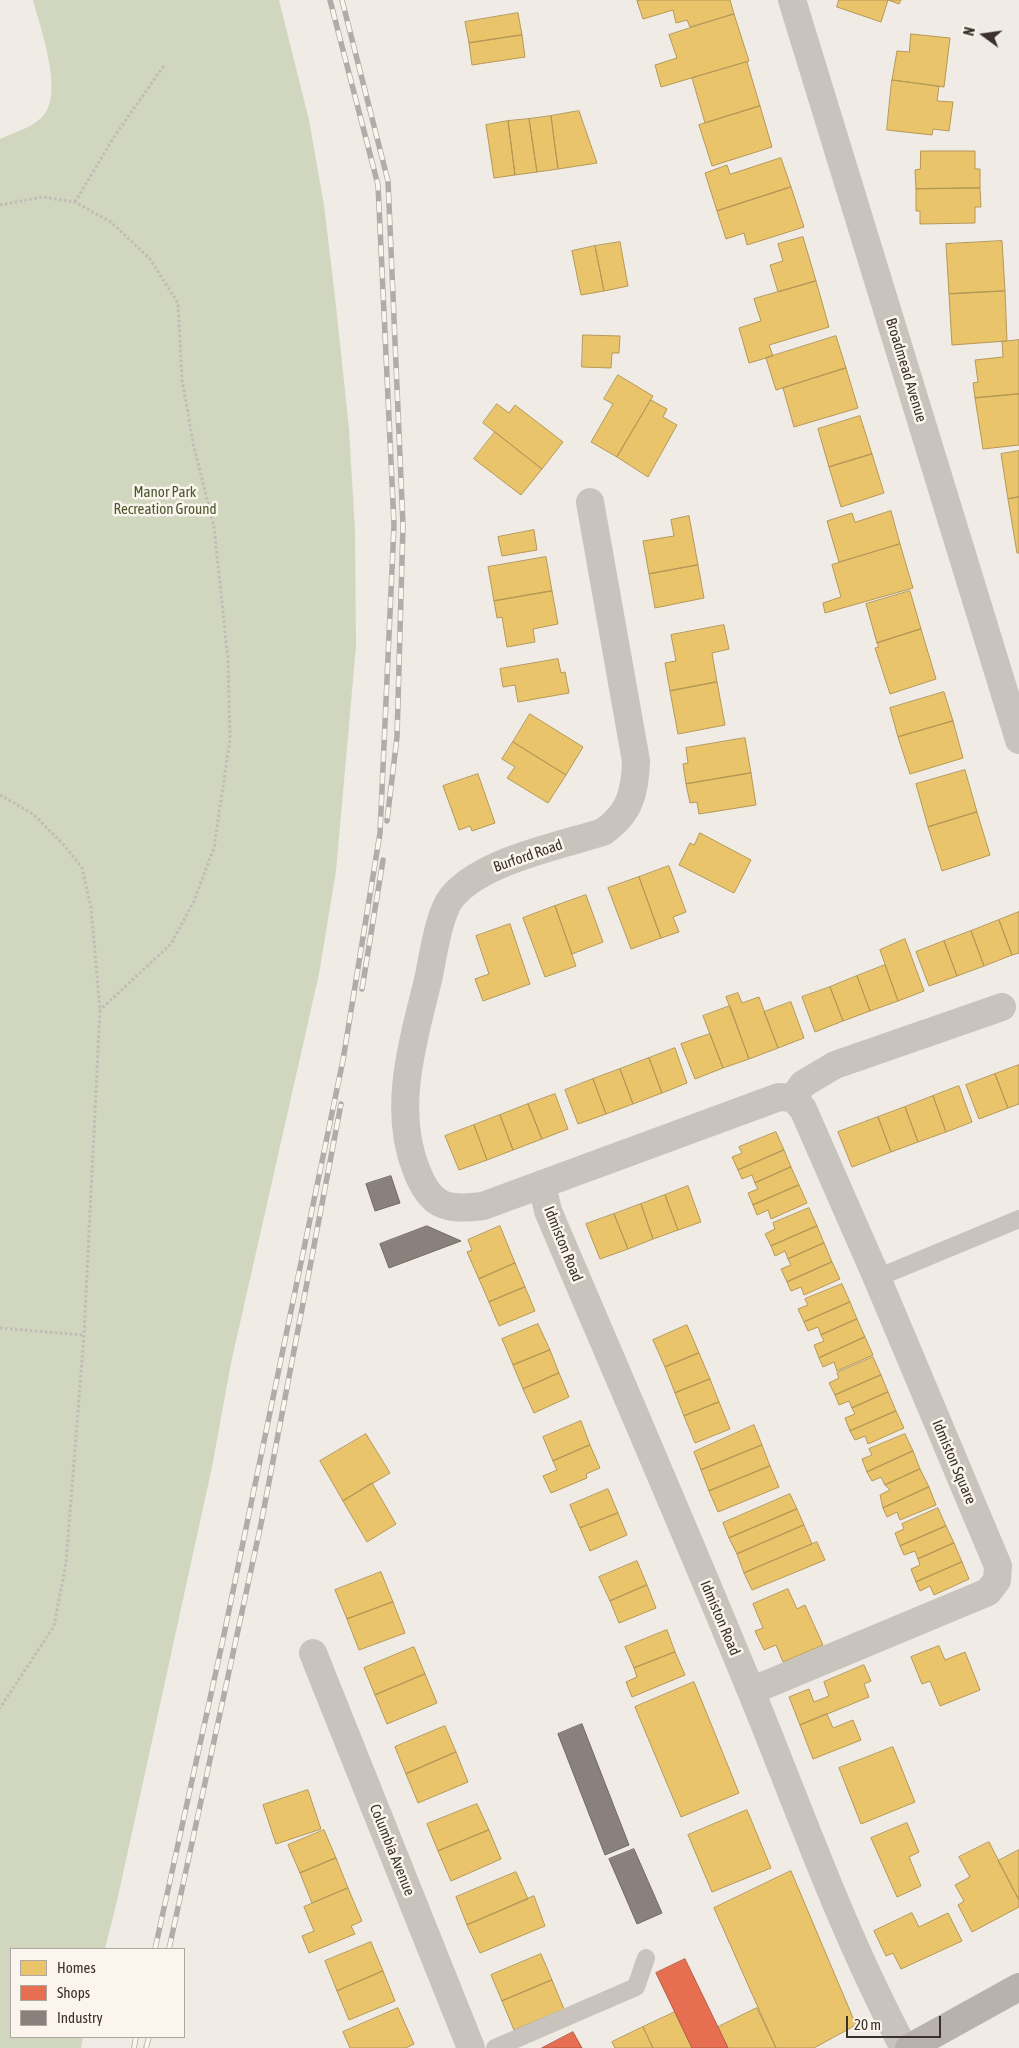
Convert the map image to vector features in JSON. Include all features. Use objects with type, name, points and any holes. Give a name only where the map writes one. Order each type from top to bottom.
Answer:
[{"type":"main road","points":[[909,2048],[1019,1987]]},
{"type":"street","name":"Broadmead Avenue","points":[[792,0],[1019,740]]},
{"type":"street","name":"Burford Road","points":[[590,502],[636,761],[635,782],[628,805],[617,822],[603,832],[493,867],[468,882],[451,899],[442,921],[411,1051],[406,1087],[405,1120],[407,1147],[418,1176],[428,1194],[439,1204],[460,1209],[483,1206],[779,1097],[793,1098]]},
{"type":"street","points":[[793,1098],[803,1084],[835,1065],[1002,1007]]},
{"type":"street","name":"Idmiston Square","points":[[751,1691],[988,1592],[997,1580],[998,1566],[877,1278],[803,1109],[793,1098]]},
{"type":"street","name":"Idmiston Road","points":[[542,1184],[548,1211],[751,1691],[850,1936],[884,2010],[904,2048]]},
{"type":"street","name":"Columbia Avenue","points":[[313,1653],[471,2048]]},
{"type":"lane","points":[[877,1278],[1019,1219]]},
{"type":"lane","points":[[495,2048],[636,1987],[646,1958]]},
{"type":"path","points":[[75,202],[114,137],[165,64]]},
{"type":"path","points":[[0,205],[42,197],[75,202],[111,222],[150,259],[178,303],[182,380],[194,447],[214,527],[228,660],[230,739],[214,848],[194,901],[171,944],[100,1010]]},
{"type":"path","points":[[0,795],[33,814],[64,845],[82,868],[91,906],[100,1010],[84,1335],[66,1563],[54,1626],[0,1708]]},
{"type":"path","points":[[0,1328],[84,1335]]},
{"type":"green space","name":"Manor Park Recreation Ground","points":[[33,0],[279,0],[309,120],[324,205],[349,429],[355,532],[356,646],[336,871],[319,974],[231,1363],[212,1467],[105,1948],[10,1948],[10,2038],[83,2038],[81,2048],[0,2048],[0,139],[32,125],[41,118],[48,108],[51,94],[51,79],[45,44]]},
{"type":"building: Homes","points":[[730,0],[734,14],[690,27],[687,20],[676,23],[673,10],[643,19],[637,1]]},
{"type":"building: Homes","points":[[839,0],[888,0],[881,22],[837,7]]},
{"type":"building: Homes","points":[[888,0],[901,0],[899,4]]},
{"type":"building: Homes","points":[[518,13],[522,35],[469,43],[465,22]]},
{"type":"building: Homes","points":[[734,14],[749,61],[661,87],[655,65],[677,58],[669,35]]},
{"type":"building: Homes","points":[[911,34],[950,38],[944,87],[892,80],[897,51],[909,52]]},
{"type":"building: Homes","points":[[522,35],[525,57],[472,65],[469,43]]},
{"type":"building: Homes","points":[[747,62],[760,106],[705,123],[692,78]]},
{"type":"building: Homes","points":[[892,80],[939,86],[937,101],[953,102],[949,131],[933,129],[932,135],[887,130]]},
{"type":"building: Homes","points":[[760,106],[772,147],[712,166],[699,125]]},
{"type":"building: Homes","points":[[579,111],[597,163],[558,169],[551,116]]},
{"type":"building: Homes","points":[[551,116],[558,169],[537,172],[529,119]]},
{"type":"building: Homes","points":[[529,119],[537,172],[515,175],[508,121]]},
{"type":"building: Homes","points":[[508,121],[515,175],[494,178],[486,125]]},
{"type":"building: Homes","points":[[921,151],[975,151],[975,169],[980,169],[980,188],[916,189],[915,170],[920,169]]},
{"type":"building: Homes","points":[[781,158],[791,187],[717,211],[705,173],[727,165],[730,174]]},
{"type":"building: Homes","points":[[791,187],[804,227],[747,245],[744,233],[726,239],[717,211]]},
{"type":"building: Homes","points":[[980,188],[981,207],[975,207],[975,223],[920,224],[920,211],[916,211],[916,189]]},
{"type":"building: Homes","points":[[803,237],[816,281],[778,292],[770,265],[783,261],[778,244]]},
{"type":"building: Homes","points":[[1002,241],[1005,291],[949,294],[946,244]]},
{"type":"building: Homes","points":[[620,242],[628,286],[604,291],[595,246]]},
{"type":"building: Homes","points":[[595,246],[604,291],[581,295],[572,251]]},
{"type":"building: Homes","points":[[816,281],[829,327],[769,345],[773,356],[749,363],[739,328],[761,321],[754,299]]},
{"type":"building: Homes","points":[[1005,291],[1007,341],[952,345],[949,294]]},
{"type":"building: Homes","points":[[583,335],[620,336],[619,353],[612,353],[611,368],[582,367]]},
{"type":"building: Homes","points":[[836,336],[846,368],[776,390],[766,358]]},
{"type":"building: Homes","points":[[1019,340],[1019,394],[975,398],[973,383],[978,382],[975,360],[1003,357],[1002,342]]},
{"type":"building: Homes","points":[[846,368],[858,408],[794,427],[783,388]]},
{"type":"building: Homes","points":[[618,375],[653,396],[617,457],[591,442],[613,404],[604,399]]},
{"type":"building: Homes","points":[[1019,394],[1019,445],[983,449],[975,398]]},
{"type":"building: Homes","points":[[651,400],[667,409],[663,417],[677,425],[648,477],[617,457]]},
{"type":"building: Homes","points":[[497,404],[509,413],[515,405],[563,442],[542,469],[483,423]]},
{"type":"building: Homes","points":[[860,416],[872,454],[829,467],[818,429]]},
{"type":"building: Homes","points":[[495,432],[542,469],[521,495],[474,459]]},
{"type":"building: Homes","points":[[1019,451],[1019,497],[1008,499],[1001,454]]},
{"type":"building: Homes","points":[[872,454],[884,493],[841,507],[829,467]]},
{"type":"building: Homes","points":[[1019,497],[1019,553],[1017,553],[1008,499]]},
{"type":"building: Homes","points":[[891,511],[900,544],[839,562],[827,521],[852,513],[855,522]]},
{"type":"building: Homes","points":[[689,516],[698,565],[649,574],[643,541],[674,536],[671,520]]},
{"type":"building: Homes","points":[[534,530],[537,550],[502,556],[498,537]]},
{"type":"building: Homes","points":[[900,544],[913,588],[825,613],[823,603],[841,597],[832,565]]},
{"type":"building: Homes","points":[[546,557],[552,591],[494,601],[488,567]]},
{"type":"building: Homes","points":[[698,565],[704,598],[655,608],[649,574]]},
{"type":"building: Homes","points":[[552,591],[558,624],[533,629],[535,642],[507,647],[502,617],[497,618],[494,601]]},
{"type":"building: Homes","points":[[910,591],[921,629],[877,643],[866,604]]},
{"type":"building: Homes","points":[[724,625],[729,649],[712,653],[717,682],[670,691],[665,663],[676,661],[671,635]]},
{"type":"building: Homes","points":[[921,629],[936,679],[890,694],[875,648],[879,647],[877,643]]},
{"type":"building: Homes","points":[[558,659],[561,673],[565,672],[569,693],[518,702],[515,685],[503,687],[500,669]]},
{"type":"building: Homes","points":[[717,682],[725,725],[678,734],[670,691]]},
{"type":"building: Homes","points":[[944,692],[953,721],[898,737],[890,708]]},
{"type":"building: Homes","points":[[530,714],[583,747],[566,775],[513,742]]},
{"type":"building: Homes","points":[[953,721],[963,758],[910,774],[898,737]]},
{"type":"building: Homes","points":[[745,738],[751,773],[686,784],[683,764],[688,763],[686,748]]},
{"type":"building: Homes","points":[[513,742],[566,775],[548,803],[507,778],[515,767],[502,759]]},
{"type":"building: Homes","points":[[965,770],[977,812],[928,827],[916,784]]},
{"type":"building: Homes","points":[[751,773],[756,805],[699,814],[697,802],[690,803],[686,784]]},
{"type":"building: Homes","points":[[478,774],[495,823],[472,831],[470,826],[459,830],[443,786]]},
{"type":"building: Homes","points":[[977,812],[990,855],[942,871],[928,827]]},
{"type":"building: Homes","points":[[700,833],[751,860],[734,893],[679,865],[690,843],[694,845]]},
{"type":"building: Homes","points":[[669,866],[686,912],[673,917],[679,932],[661,938],[639,877]]},
{"type":"building: Homes","points":[[639,877],[661,938],[631,949],[608,888]]},
{"type":"building: Homes","points":[[586,895],[603,942],[572,954],[555,906]]},
{"type":"building: Homes","points":[[555,906],[576,966],[545,977],[523,918]]},
{"type":"building: Homes","points":[[1019,912],[1019,953],[1012,955],[999,920]]},
{"type":"building: Homes","points":[[999,920],[1012,955],[984,966],[971,931]]},
{"type":"building: Homes","points":[[510,924],[530,984],[483,1001],[475,979],[489,974],[476,936]]},
{"type":"building: Homes","points":[[971,931],[984,966],[957,976],[944,941]]},
{"type":"building: Homes","points":[[905,939],[924,991],[898,1001],[880,950]]},
{"type":"building: Homes","points":[[944,941],[957,976],[929,986],[916,952]]},
{"type":"building: Homes","points":[[885,965],[898,1001],[870,1011],[857,976]]},
{"type":"building: Homes","points":[[857,976],[870,1011],[843,1021],[830,987]]},
{"type":"building: Homes","points":[[830,987],[843,1021],[815,1032],[802,997]]},
{"type":"building: Homes","points":[[738,993],[742,1003],[759,997],[778,1048],[749,1059],[726,997]]},
{"type":"building: Homes","points":[[791,1002],[804,1038],[778,1048],[764,1012]]},
{"type":"building: Homes","points":[[730,1006],[749,1059],[723,1068],[703,1016]]},
{"type":"building: Homes","points":[[710,1034],[723,1068],[695,1079],[681,1044]]},
{"type":"building: Homes","points":[[675,1048],[687,1083],[662,1093],[649,1058]]},
{"type":"building: Homes","points":[[649,1058],[662,1093],[633,1104],[620,1069]]},
{"type":"building: Homes","points":[[1019,1065],[1019,1104],[1008,1108],[995,1074]]},
{"type":"building: Homes","points":[[620,1069],[633,1104],[606,1114],[593,1079]]},
{"type":"building: Homes","points":[[995,1074],[1008,1108],[979,1119],[966,1085]]},
{"type":"building: Homes","points":[[593,1079],[606,1114],[578,1124],[565,1090]]},
{"type":"building: Homes","points":[[959,1086],[972,1122],[946,1132],[933,1096]]},
{"type":"building: Homes","points":[[555,1094],[568,1129],[542,1139],[528,1104]]},
{"type":"building: Homes","points":[[933,1096],[946,1132],[918,1142],[905,1107]]},
{"type":"building: Homes","points":[[528,1104],[542,1139],[513,1150],[500,1115]]},
{"type":"building: Homes","points":[[905,1107],[918,1142],[891,1152],[878,1117]]},
{"type":"building: Homes","points":[[500,1115],[513,1150],[487,1160],[474,1125]]},
{"type":"building: Homes","points":[[878,1117],[891,1152],[852,1167],[838,1132]]},
{"type":"building: Homes","points":[[474,1125],[487,1160],[459,1170],[445,1136]]},
{"type":"building: Homes","points":[[776,1132],[784,1150],[738,1170],[732,1157],[742,1153],[739,1147]]},
{"type":"building: Homes","points":[[784,1150],[791,1167],[755,1183],[752,1175],[742,1179],[738,1170]]},
{"type":"building: Homes","points":[[791,1167],[799,1185],[753,1205],[748,1193],[758,1189],[755,1183]]},
{"type":"building: Homes","points":[[799,1185],[807,1203],[771,1219],[768,1210],[757,1215],[753,1205]]},
{"type":"building: Homes","points":[[688,1186],[701,1222],[678,1230],[665,1195]]},
{"type":"building: Homes","points":[[665,1195],[678,1230],[653,1239],[641,1204]]},
{"type":"building: Homes","points":[[641,1204],[653,1239],[628,1249],[614,1214]]},
{"type":"building: Homes","points":[[809,1208],[817,1226],[771,1246],[765,1234],[775,1229],[773,1223]]},
{"type":"building: Homes","points":[[614,1214],[628,1249],[600,1259],[586,1224]]},
{"type":"building: Homes","points":[[500,1226],[515,1263],[479,1279],[467,1252],[472,1250],[468,1240]]},
{"type":"building: Homes","points":[[817,1226],[824,1243],[788,1259],[785,1251],[775,1256],[771,1246]]},
{"type":"building: Homes","points":[[824,1243],[832,1262],[787,1282],[781,1269],[791,1265],[788,1259]]},
{"type":"building: Homes","points":[[832,1262],[840,1279],[804,1295],[801,1287],[791,1291],[787,1282]]},
{"type":"building: Homes","points":[[515,1263],[525,1287],[489,1302],[479,1279]]},
{"type":"building: Homes","points":[[842,1284],[850,1302],[804,1322],[798,1309],[808,1305],[805,1299]]},
{"type":"building: Homes","points":[[525,1287],[535,1311],[499,1326],[489,1302]]},
{"type":"building: Homes","points":[[850,1302],[857,1319],[821,1335],[818,1327],[808,1331],[804,1322]]},
{"type":"building: Homes","points":[[857,1319],[865,1337],[819,1358],[814,1345],[824,1341],[821,1335]]},
{"type":"building: Homes","points":[[538,1324],[550,1350],[513,1365],[502,1339]]},
{"type":"building: Homes","points":[[687,1325],[699,1353],[665,1367],[653,1340]]},
{"type":"building: Homes","points":[[865,1337],[873,1355],[837,1371],[834,1362],[823,1367],[819,1358]]},
{"type":"building: Homes","points":[[550,1350],[559,1373],[523,1389],[513,1365]]},
{"type":"building: Homes","points":[[699,1353],[710,1379],[675,1393],[665,1367]]},
{"type":"building: Homes","points":[[873,1357],[881,1375],[835,1395],[829,1383],[839,1378],[837,1373]]},
{"type":"building: Homes","points":[[559,1373],[569,1397],[534,1413],[523,1389]]},
{"type":"building: Homes","points":[[881,1375],[888,1392],[852,1408],[849,1401],[839,1405],[835,1395]]},
{"type":"building: Homes","points":[[710,1379],[719,1402],[684,1416],[675,1393]]},
{"type":"building: Homes","points":[[888,1392],[896,1411],[850,1431],[845,1418],[855,1414],[852,1408]]},
{"type":"building: Homes","points":[[719,1402],[730,1429],[695,1443],[684,1416]]},
{"type":"building: Homes","points":[[896,1411],[904,1428],[868,1444],[865,1436],[855,1440],[850,1431]]},
{"type":"building: Homes","points":[[581,1421],[590,1445],[553,1461],[543,1437]]},
{"type":"building: Homes","points":[[754,1425],[762,1445],[701,1470],[694,1452]]},
{"type":"building: Homes","points":[[366,1434],[390,1473],[343,1501],[320,1461]]},
{"type":"building: Homes","points":[[905,1434],[913,1451],[867,1472],[862,1459],[872,1455],[869,1449]]},
{"type":"building: Homes","points":[[590,1445],[600,1468],[586,1474],[587,1478],[551,1493],[543,1476],[557,1470],[553,1461]]},
{"type":"building: Homes","points":[[762,1445],[770,1466],[709,1491],[701,1470]]},
{"type":"building: Homes","points":[[913,1451],[920,1469],[885,1485],[881,1477],[872,1481],[867,1472]]},
{"type":"building: Homes","points":[[770,1466],[779,1487],[718,1512],[709,1491]]},
{"type":"building: Homes","points":[[920,1469],[929,1487],[883,1508],[880,1495],[890,1490],[885,1485]]},
{"type":"building: Homes","points":[[372,1483],[396,1524],[367,1542],[343,1501]]},
{"type":"building: Homes","points":[[929,1487],[936,1505],[900,1520],[897,1512],[887,1517],[883,1508]]},
{"type":"building: Homes","points":[[608,1489],[618,1513],[580,1528],[570,1505]]},
{"type":"building: Homes","points":[[790,1494],[797,1509],[729,1538],[723,1523]]},
{"type":"building: Homes","points":[[938,1508],[946,1526],[900,1546],[895,1533],[904,1529],[902,1524]]},
{"type":"building: Homes","points":[[797,1509],[804,1525],[737,1554],[729,1538]]},
{"type":"building: Homes","points":[[618,1513],[627,1535],[590,1551],[580,1528]]},
{"type":"building: Homes","points":[[804,1525],[812,1544],[744,1573],[737,1554]]},
{"type":"building: Homes","points":[[946,1526],[954,1543],[918,1559],[915,1551],[904,1555],[900,1546]]},
{"type":"building: Homes","points":[[817,1542],[825,1560],[752,1590],[744,1573]]},
{"type":"building: Homes","points":[[954,1543],[962,1562],[916,1582],[911,1569],[920,1565],[918,1559]]},
{"type":"building: Homes","points":[[637,1561],[647,1585],[610,1601],[599,1577]]},
{"type":"building: Homes","points":[[962,1562],[969,1579],[934,1595],[930,1586],[920,1591],[916,1582]]},
{"type":"building: Homes","points":[[381,1572],[393,1602],[347,1619],[335,1590]]},
{"type":"building: Homes","points":[[647,1585],[656,1608],[619,1623],[610,1601]]},
{"type":"building: Homes","points":[[788,1589],[797,1609],[805,1605],[823,1645],[783,1662],[776,1645],[764,1650],[755,1631],[763,1628],[753,1604]]},
{"type":"building: Homes","points":[[393,1602],[405,1633],[359,1650],[347,1619]]},
{"type":"building: Homes","points":[[667,1630],[675,1652],[634,1668],[625,1647]]},
{"type":"building: Homes","points":[[939,1646],[945,1660],[965,1652],[980,1690],[940,1706],[930,1681],[922,1684],[911,1657]]},
{"type":"building: Homes","points":[[414,1647],[425,1674],[375,1695],[364,1668]]},
{"type":"building: Homes","points":[[675,1652],[685,1675],[632,1697],[626,1682],[637,1677],[634,1668]]},
{"type":"building: Homes","points":[[864,1665],[871,1681],[864,1684],[869,1697],[800,1725],[789,1697],[809,1689],[814,1702],[829,1696],[824,1682]]},
{"type":"building: Homes","points":[[425,1674],[437,1703],[387,1724],[375,1695]]},
{"type":"building: Homes","points":[[694,1682],[739,1793],[681,1817],[635,1707]]},
{"type":"building: Homes","points":[[827,1714],[833,1728],[853,1720],[861,1740],[813,1759],[800,1725]]},
{"type":"building: Homes","points":[[445,1726],[456,1752],[406,1774],[395,1747]]},
{"type":"building: Homes","points":[[893,1747],[915,1802],[861,1824],[839,1768]]},
{"type":"building: Homes","points":[[456,1752],[468,1782],[418,1803],[406,1774]]},
{"type":"building: Homes","points":[[308,1790],[321,1829],[276,1844],[263,1805]]},
{"type":"building: Homes","points":[[477,1804],[489,1830],[438,1851],[427,1824]]},
{"type":"building: Homes","points":[[747,1810],[771,1868],[712,1892],[688,1835]]},
{"type":"building: Homes","points":[[907,1823],[919,1852],[909,1857],[921,1886],[897,1897],[871,1838]]},
{"type":"building: Homes","points":[[324,1830],[336,1858],[300,1873],[288,1845]]},
{"type":"building: Homes","points":[[489,1830],[501,1859],[451,1881],[438,1851]]},
{"type":"building: Homes","points":[[989,1842],[1019,1900],[1019,1907],[972,1932],[958,1905],[964,1901],[955,1885],[970,1877],[959,1857]]},
{"type":"building: Homes","points":[[1019,1850],[1019,1900],[998,1861]]},
{"type":"building: Homes","points":[[336,1858],[348,1888],[312,1903],[300,1873]]},
{"type":"building: Homes","points":[[791,1871],[856,2025],[814,2048],[776,2048],[714,1908]]},
{"type":"building: Homes","points":[[516,1872],[528,1899],[467,1925],[456,1897]]},
{"type":"building: Homes","points":[[348,1888],[362,1921],[351,1926],[355,1934],[309,1953],[302,1936],[314,1931],[304,1907]]},
{"type":"building: Homes","points":[[534,1896],[545,1926],[480,1953],[467,1925]]},
{"type":"building: Homes","points":[[912,1913],[919,1927],[948,1913],[962,1941],[901,1969],[893,1953],[886,1956],[874,1931]]},
{"type":"building: Homes","points":[[371,1942],[383,1971],[337,1991],[325,1961]]},
{"type":"building: Homes","points":[[541,1954],[552,1980],[502,2001],[491,1975]]},
{"type":"building: Homes","points":[[383,1971],[395,2001],[349,2020],[337,1991]]},
{"type":"building: Homes","points":[[552,1980],[564,2009],[514,2030],[502,2001]]},
{"type":"building: Homes","points":[[398,2008],[414,2044],[406,2048],[350,2048],[343,2032]]},
{"type":"building: Homes","points":[[757,2008],[776,2048],[728,2048],[718,2027]]},
{"type":"building: Homes","points":[[675,2012],[692,2048],[653,2048],[643,2027]]},
{"type":"building: Homes","points":[[643,2027],[653,2048],[615,2048],[612,2042]]},
{"type":"building: Shops","points":[[685,1959],[728,2048],[692,2048],[656,1973]]},
{"type":"building: Shops","points":[[573,2032],[582,2048],[542,2048]]},
{"type":"building: Industry","points":[[391,1176],[400,1203],[375,1211],[366,1184]]},
{"type":"building: Industry","points":[[427,1226],[461,1241],[389,1268],[380,1244]]},
{"type":"building: Industry","points":[[582,1724],[629,1845],[605,1855],[558,1734]]},
{"type":"building: Industry","points":[[634,1849],[662,1913],[637,1924],[609,1859]]},
{"type":"railway","points":[[155,1948],[222,1644],[343,1060],[380,833],[394,525],[378,185],[330,0]]},
{"type":"railway","points":[[342,0],[388,181],[403,525],[397,737],[387,821]]},
{"type":"railway","points":[[362,989],[383,860]]},
{"type":"railway","points":[[169,1948],[261,1524],[341,1104]]},
{"type":"railway","points":[[134,2048],[136,2038]]},
{"type":"railway","points":[[146,2048],[149,2038]]}]
